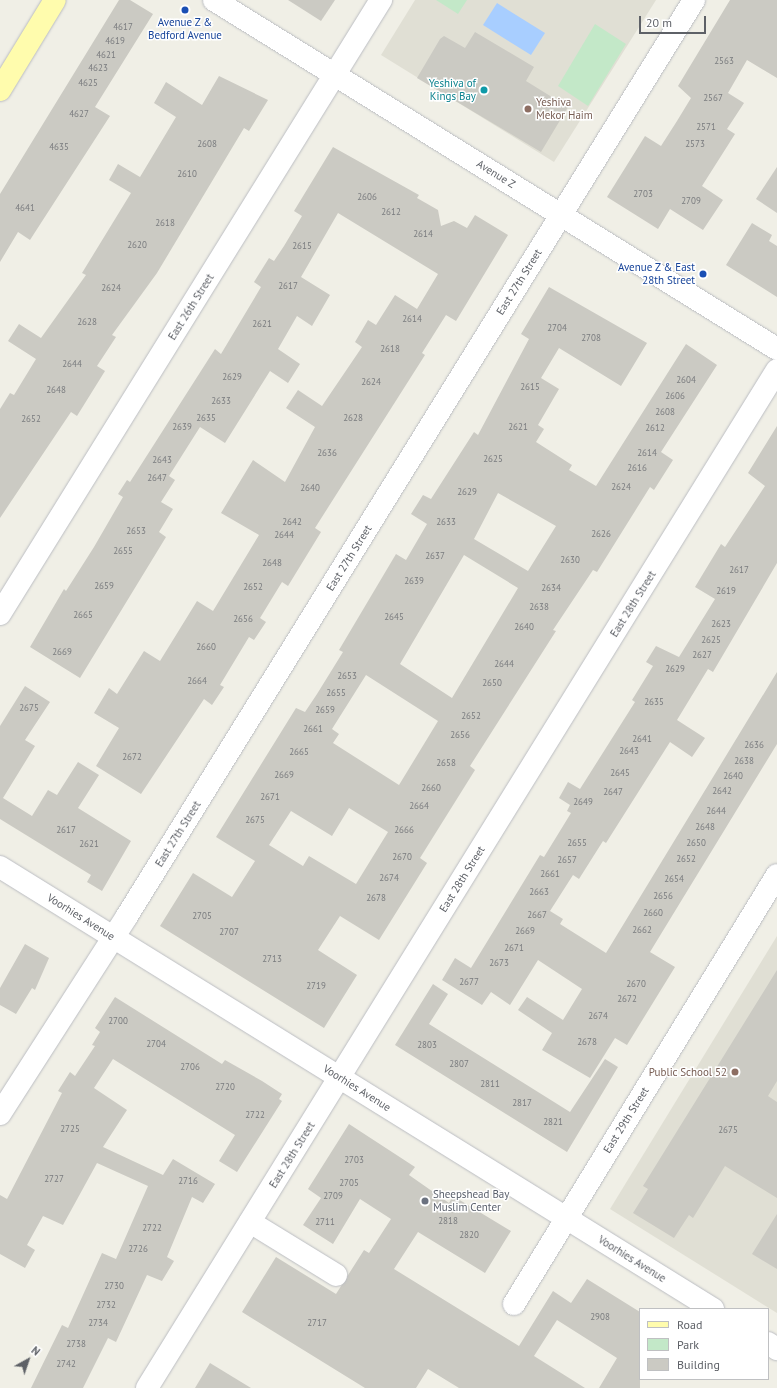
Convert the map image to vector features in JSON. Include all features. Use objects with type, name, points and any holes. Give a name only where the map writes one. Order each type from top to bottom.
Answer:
[{"type":"main road","points":[[0,90],[55,0]]},
{"type":"street","name":"Avenue Z","points":[[214,0],[336,73],[777,349]]},
{"type":"street","name":"East 26th Street","points":[[0,614],[381,0]]},
{"type":"street","name":"East 27th Street","points":[[0,1114],[113,937],[694,0]]},
{"type":"street","name":"East 28th Street","points":[[147,1388],[777,370]]},
{"type":"street","name":"Voorhies Avenue","points":[[0,867],[711,1308]]},
{"type":"street","name":"East 29th Street","points":[[514,1304],[777,875]]},
{"type":"street","points":[[250,1222],[336,1275]]},
{"type":"shaded area","name":"Yeshiva Mekor Haim","points":[[415,0],[656,0],[554,162],[381,55]]},
{"type":"shaded area","name":"Public School 52","points":[[777,936],[777,1313],[610,1209]]},
{"type":"green space","points":[[436,0],[467,0],[458,14]]},
{"type":"green space","points":[[595,24],[626,44],[588,106],[558,86]]},
{"type":"water","points":[[497,3],[545,33],[531,55],[483,25]]},
{"type":"building","points":[[119,0],[130,0],[153,14],[95,107],[110,116],[30,240],[18,232],[0,262],[0,194]]},
{"type":"building","points":[[288,0],[335,0],[321,21]]},
{"type":"building","points":[[730,0],[777,0],[777,78],[747,60],[728,93],[744,103],[727,129],[735,134],[702,186],[723,200],[703,230],[670,209],[658,229],[607,197],[645,136],[661,146],[677,121],[691,98],[678,86]]},
{"type":"building","name":"Yeshiva of Kings Bay","points":[[475,32],[534,67],[526,81],[568,107],[541,152],[417,78],[440,39],[444,36],[465,48]]},
{"type":"building","points":[[219,76],[268,100],[249,131],[244,128],[157,273],[112,335],[116,337],[97,366],[105,371],[77,416],[71,412],[0,518],[0,409],[10,393],[14,395],[36,359],[8,341],[19,324],[41,338],[86,275],[82,273],[131,193],[109,180],[118,164],[140,177],[176,117],[154,103],[166,82],[202,105]]},
{"type":"building","points":[[333,147],[419,195],[417,198],[438,210],[441,226],[454,221],[467,228],[475,215],[508,235],[456,321],[446,315],[422,353],[425,355],[315,528],[321,532],[288,586],[282,582],[260,618],[266,622],[254,640],[249,637],[220,685],[224,687],[212,705],[204,699],[141,794],[96,766],[119,728],[94,713],[109,688],[117,694],[144,651],[160,661],[197,601],[213,611],[259,535],[221,513],[253,460],[285,482],[315,427],[286,408],[298,390],[322,406],[362,347],[355,342],[368,320],[376,325],[395,295],[417,309],[438,274],[338,213],[301,277],[330,295],[312,326],[297,316],[278,349],[300,364],[288,383],[270,371],[225,443],[200,427],[169,476],[175,480],[161,502],[173,509],[159,532],[166,537],[80,678],[30,647],[64,589],[66,591],[94,547],[123,497],[118,494],[127,480],[130,482],[215,349],[221,354],[261,287],[254,282],[269,258],[274,261],[302,216],[294,211]]},
{"type":"building","points":[[777,167],[777,213],[756,199]]},
{"type":"building","points":[[752,223],[772,235],[769,241],[777,246],[777,297],[726,265]]},
{"type":"building","points":[[549,287],[647,343],[621,386],[559,348],[541,378],[559,389],[538,425],[544,429],[536,442],[572,465],[569,470],[596,486],[686,344],[717,365],[661,452],[673,460],[654,490],[650,487],[597,572],[593,570],[553,630],[556,631],[470,766],[475,770],[420,858],[427,863],[379,940],[340,916],[318,950],[357,975],[324,1028],[160,926],[193,873],[232,897],[255,861],[216,837],[296,708],[305,712],[317,694],[343,652],[339,650],[396,554],[406,560],[427,524],[411,514],[423,495],[431,499],[474,432],[478,435],[529,339],[521,334]],"holes":[[[498,493],[556,526],[528,571],[474,539]],[[464,555],[518,588],[452,698],[400,664]],[[366,675],[438,721],[399,785],[333,743],[339,734],[332,729]],[[349,808],[388,832],[356,884],[309,856],[303,866],[269,845],[291,811],[332,836]]]},
{"type":"building","points":[[777,426],[777,563],[713,672],[708,669],[677,720],[705,738],[692,757],[670,742],[606,843],[603,841],[579,879],[573,875],[550,911],[563,919],[560,924],[606,953],[777,672],[777,744],[650,952],[675,967],[627,1045],[615,1038],[590,1078],[542,1050],[552,1033],[518,1010],[527,997],[563,1020],[582,989],[538,960],[510,1005],[491,992],[482,1005],[442,980],[455,958],[471,968],[540,855],[544,857],[571,813],[567,811],[570,805],[559,798],[568,782],[580,789],[635,702],[632,700],[653,666],[646,662],[656,646],[679,657],[715,599],[695,587],[721,544],[725,547],[765,486],[748,473]]},
{"type":"building","points":[[25,686],[50,702],[25,740],[35,746],[3,798],[32,816],[48,790],[57,795],[78,762],[99,775],[78,808],[131,841],[102,891],[87,882],[91,875],[0,819],[0,726]]},
{"type":"building","points":[[25,944],[49,958],[35,990],[32,988],[16,1014],[0,1005],[0,988]]},
{"type":"building","points":[[777,970],[777,1081],[768,1096],[777,1102],[777,1198],[725,1166],[693,1218],[689,1215],[674,1238],[633,1213],[648,1189],[643,1186]]},
{"type":"building","points":[[433,984],[448,994],[429,1024],[570,1112],[605,1059],[618,1067],[567,1152],[395,1045]]},
{"type":"building","points":[[115,997],[222,1064],[225,1060],[262,1081],[282,1094],[279,1099],[282,1101],[237,1172],[219,1161],[235,1135],[113,1059],[94,1088],[127,1110],[103,1147],[163,1175],[173,1159],[215,1184],[203,1203],[192,1197],[167,1257],[174,1261],[162,1281],[147,1275],[116,1342],[108,1338],[83,1388],[31,1388],[62,1325],[68,1328],[102,1253],[116,1259],[148,1186],[97,1163],[63,1225],[43,1216],[27,1245],[35,1250],[25,1268],[0,1254],[0,1195],[7,1199],[62,1093],[58,1091],[70,1072],[75,1076],[95,1046],[92,1045],[100,1032],[95,1028]]},
{"type":"building","points":[[349,1124],[415,1167],[409,1175],[449,1203],[453,1196],[511,1231],[485,1273],[418,1232],[394,1269],[519,1346],[553,1291],[571,1303],[587,1279],[639,1311],[640,1388],[599,1388],[617,1358],[557,1320],[534,1356],[585,1388],[459,1388],[428,1369],[416,1388],[365,1388],[242,1312],[276,1257],[336,1294],[364,1250],[369,1253],[391,1219],[360,1199],[333,1244],[303,1225],[321,1198],[308,1189]]},
{"type":"building","points":[[777,1214],[777,1269],[752,1254]]},
{"type":"building","points":[[210,1363],[251,1388],[195,1388]]},
{"type":"place","name":"Avenue Z & Bedford Avenue","points":[[185,10]]},
{"type":"place","name":"Yeshiva of Kings Bay","points":[[484,90]]},
{"type":"place","name":"Yeshiva Mekor Haim","points":[[528,109]]},
{"type":"place","name":"Avenue Z & East 28th Street","points":[[703,274]]},
{"type":"place","name":"Public School 52","points":[[735,1072]]},
{"type":"place","name":"Sheepshead Bay Muslim Center","points":[[425,1201]]}]
